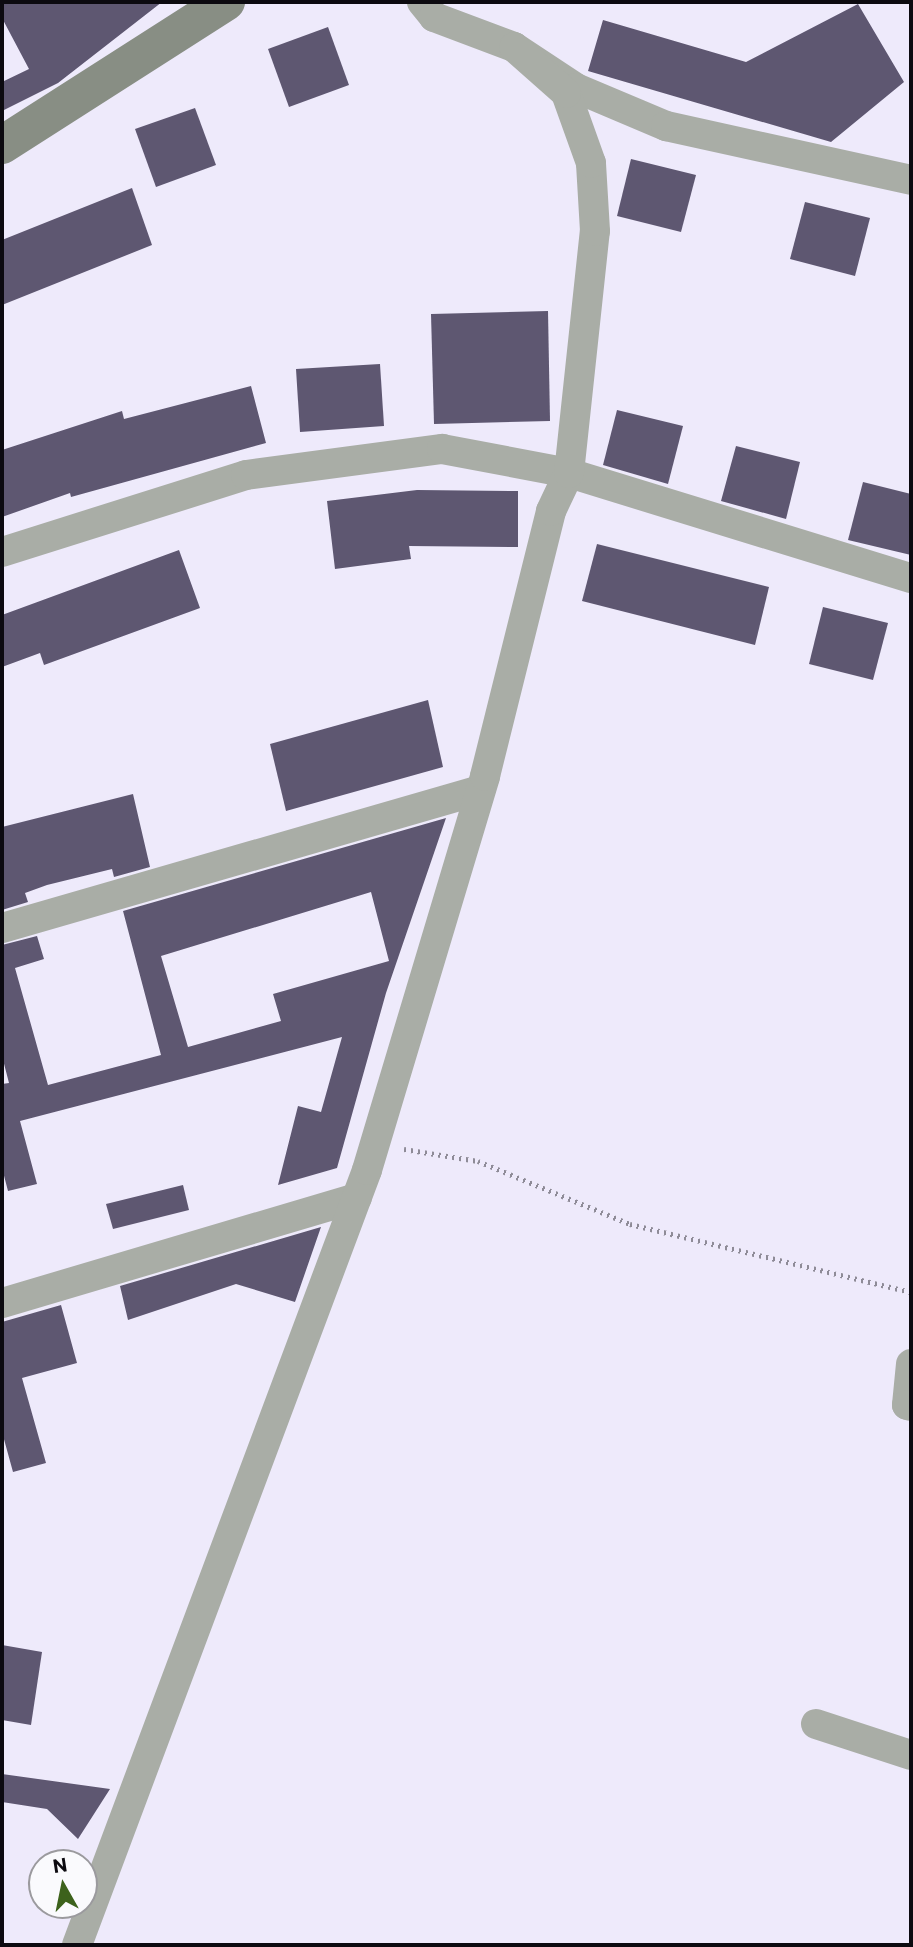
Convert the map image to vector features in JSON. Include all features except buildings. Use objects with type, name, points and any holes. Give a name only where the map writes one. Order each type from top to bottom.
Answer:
[{"type":"main road","points":[[2,145],[226,2]]},
{"type":"street","points":[[422,2],[434,17],[514,47],[576,88],[666,126],[911,180]]},
{"type":"street","points":[[78,1945],[357,1198],[481,790],[551,512],[569,473],[595,231],[591,163],[566,93],[514,47]]},
{"type":"street","points":[[2,552],[246,475],[442,449],[569,473],[911,578]]},
{"type":"street","points":[[2,928],[481,790]]},
{"type":"street","points":[[2,1303],[357,1198]]},
{"type":"street","points":[[911,1364],[907,1405],[911,1406]]},
{"type":"street","points":[[816,1724],[911,1755]]},
{"type":"path","points":[[375,1144],[478,1161],[630,1224],[911,1292]]}]
